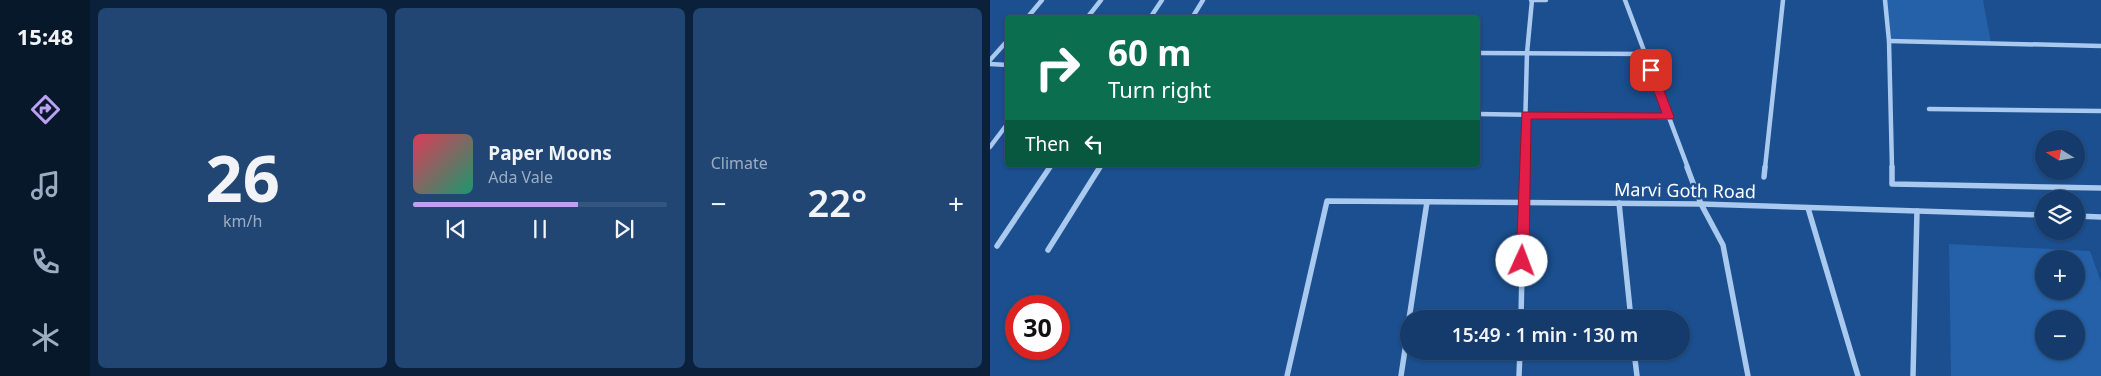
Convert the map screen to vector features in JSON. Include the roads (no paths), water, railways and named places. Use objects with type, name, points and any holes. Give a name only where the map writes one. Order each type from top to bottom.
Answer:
[{"type":"street","points":[[1030,15],[1042,0]]},
{"type":"street","points":[[1090,15],[1101,0]]},
{"type":"street","points":[[1152,15],[1162,0]]},
{"type":"street","points":[[1194,15],[1203,0]]},
{"type":"street","points":[[1521,310],[1531,0],[1546,0]]},
{"type":"street","points":[[1625,0],[1701,204],[1723,245],[1748,376]]},
{"type":"street","points":[[1764,177],[1783,0]]},
{"type":"street","points":[[1885,0],[1889,41],[1892,184],[2101,188]]},
{"type":"street","points":[[1889,41],[2101,46]]},
{"type":"street","points":[[990,60],[1005,43]]},
{"type":"street","points":[[1480,53],[1645,54]]},
{"type":"street","points":[[990,64],[1005,65]]},
{"type":"street","points":[[1929,109],[2101,111]]},
{"type":"street","points":[[1480,114],[1669,117]]},
{"type":"street","points":[[990,147],[1005,127]]},
{"type":"street","points":[[997,246],[1050,167]]},
{"type":"street","points":[[1048,250],[1100,167]]},
{"type":"street","name":"Marvi Goth Road","points":[[1287,376],[1326,201],[1701,204],[2035,215]]},
{"type":"street","points":[[1411,310],[1427,202]]},
{"type":"street","points":[[1619,204],[1630,310]]},
{"type":"street","points":[[1808,208],[1858,376]]},
{"type":"street","points":[[1913,376],[1917,211]]},
{"type":"street","points":[[2085,216],[2101,217]]},
{"type":"street","points":[[1401,376],[1403,360]]},
{"type":"street","points":[[1519,376],[1520,360]]},
{"type":"street","points":[[1635,360],[1636,376]]}]
